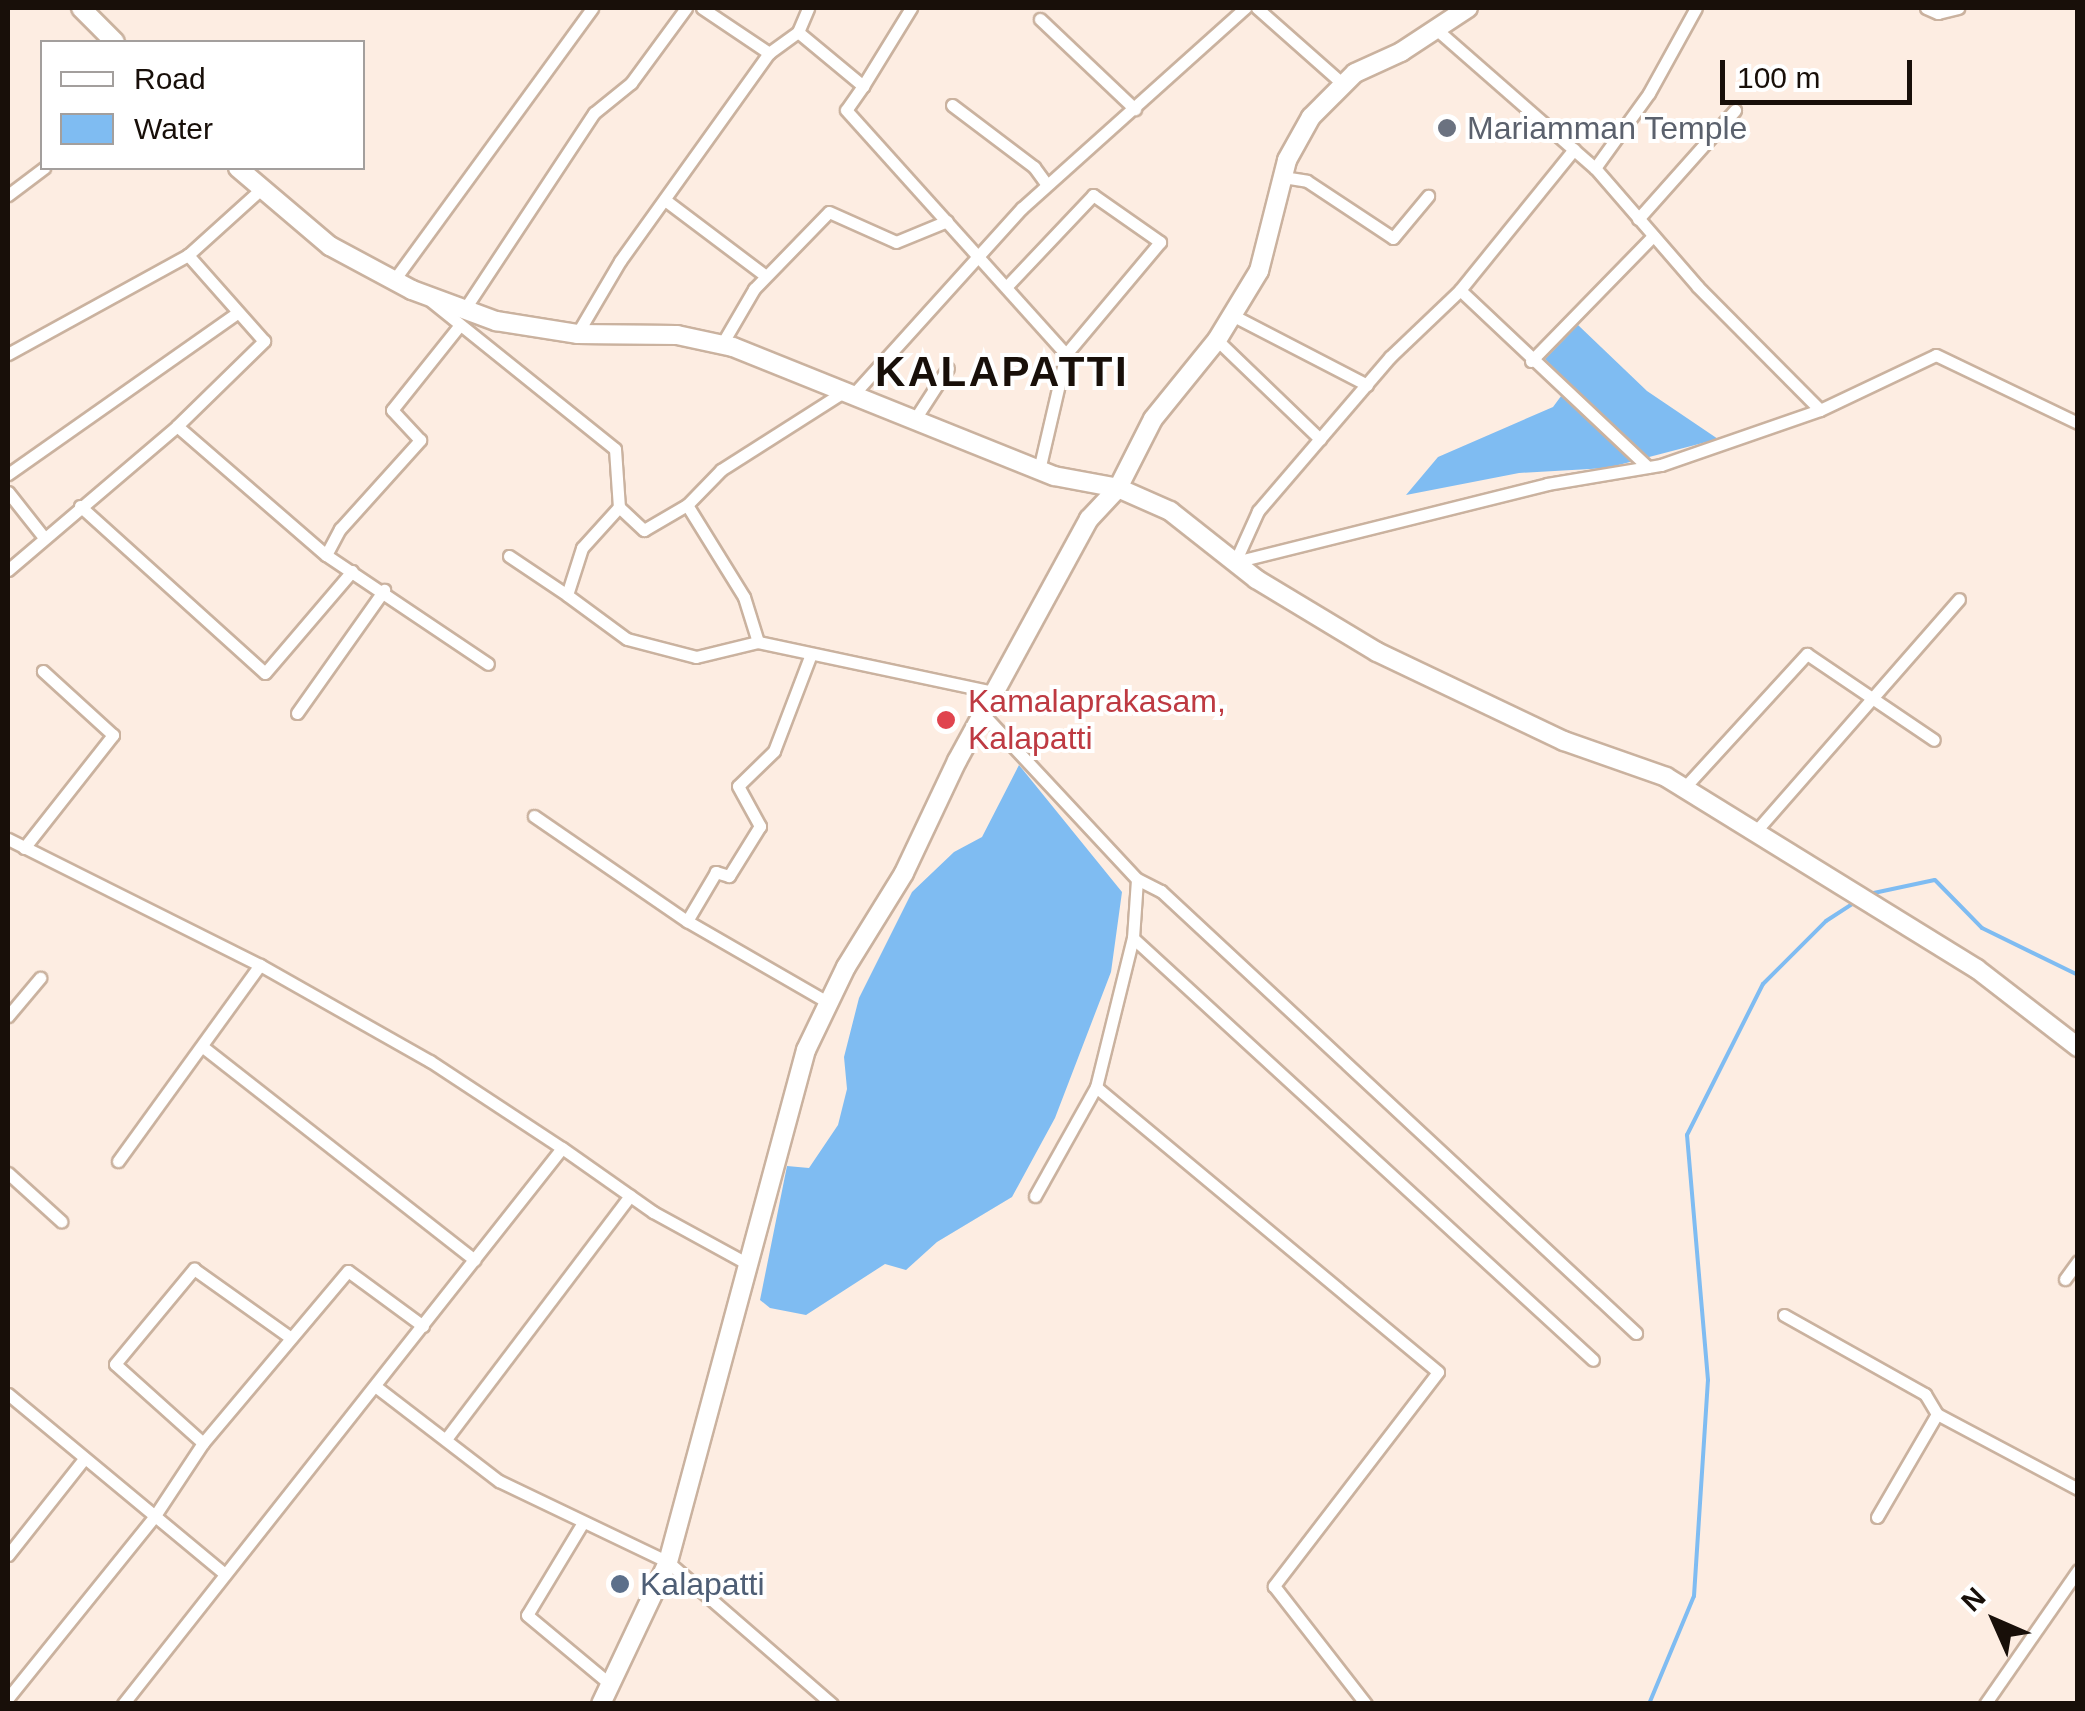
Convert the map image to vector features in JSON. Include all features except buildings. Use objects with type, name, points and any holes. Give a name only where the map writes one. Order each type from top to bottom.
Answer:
[{"type":"main road","points":[[80,8],[113,40]]},
{"type":"main road","points":[[601,1704],[668,1562],[806,1050],[829,1003],[904,874],[982,713],[1089,519],[1118,488],[1153,419],[1217,340],[1259,271],[1283,176],[1311,117],[1344,85],[1468,8]]},
{"type":"main road","points":[[240,170],[330,246],[462,318],[577,334],[677,335],[722,344],[1039,470],[1118,488],[1170,511],[1235,562],[1376,652],[1564,741],[1684,788],[1977,969],[2078,1047]]},
{"type":"street","points":[[394,280],[592,8]]},
{"type":"street","points":[[326,555],[340,529],[420,440],[392,410],[462,318],[594,113],[631,82],[686,8]]},
{"type":"street","points":[[702,8],[769,53]]},
{"type":"street","points":[[577,334],[769,53],[798,32],[808,8]]},
{"type":"street","points":[[911,8],[846,110],[947,221],[981,252],[1066,354]]},
{"type":"street","points":[[462,318],[602,432],[616,448],[619,507],[644,530],[687,505],[721,470],[847,395],[1047,185],[1245,8]]},
{"type":"street","points":[[1258,8],[1344,85]]},
{"type":"street","points":[[1595,168],[1649,93],[1696,8]]},
{"type":"street","points":[[1926,8],[1938,13],[1958,8]]},
{"type":"street","points":[[1040,20],[1135,109]]},
{"type":"street","points":[[1436,30],[1595,168],[1652,236],[1820,410]]},
{"type":"street","points":[[798,32],[863,86]]},
{"type":"street","points":[[952,104],[1034,167],[1047,185]]},
{"type":"street","points":[[1638,220],[1734,110]]},
{"type":"street","points":[[1235,562],[1258,510],[1366,385],[1460,290],[1574,149]]},
{"type":"street","points":[[8,195],[41,170]]},
{"type":"street","points":[[1283,176],[1307,181],[1394,238],[1428,196]]},
{"type":"street","points":[[8,354],[188,255],[260,190]]},
{"type":"street","points":[[1008,285],[1093,195],[1160,242],[1066,354],[1039,470]]},
{"type":"street","points":[[665,200],[766,276]]},
{"type":"street","points":[[722,344],[766,276],[828,212],[896,242],[947,221]]},
{"type":"street","points":[[1531,361],[1652,236]]},
{"type":"street","points":[[8,570],[42,535],[177,426],[264,342],[188,255]]},
{"type":"street","points":[[1460,290],[1531,361],[1648,467]]},
{"type":"street","points":[[8,474],[237,313]]},
{"type":"street","points":[[1232,315],[1366,385]]},
{"type":"street","points":[[1217,340],[1320,439]]},
{"type":"street","points":[[1235,562],[1547,484],[1648,467],[1820,410],[1936,355],[2078,423]]},
{"type":"street","points":[[913,422],[948,368]]},
{"type":"street","points":[[177,426],[326,555],[384,590],[488,664]]},
{"type":"street","points":[[8,492],[42,535]]},
{"type":"street","points":[[687,505],[744,597],[758,642]]},
{"type":"street","points":[[80,506],[265,673],[352,571]]},
{"type":"street","points":[[567,595],[582,548],[619,507]]},
{"type":"street","points":[[508,556],[627,639],[696,657],[758,642],[994,692]]},
{"type":"street","points":[[297,713],[384,590]]},
{"type":"street","points":[[1756,831],[1959,599]]},
{"type":"street","points":[[687,920],[716,872],[728,876],[760,826],[738,786],[774,751],[811,654]]},
{"type":"street","points":[[1684,788],[1807,654],[1934,740]]},
{"type":"street","points":[[24,848],[112,735],[43,671]]},
{"type":"street","points":[[982,713],[1137,879],[1161,891],[1636,1334]]},
{"type":"street","points":[[534,816],[687,920],[829,1003]]},
{"type":"street","points":[[8,839],[260,966],[430,1060],[630,1196],[748,1264]]},
{"type":"street","points":[[1036,1196],[1096,1088],[1133,938],[1137,879]]},
{"type":"street","points":[[1133,938],[1592,1360]]},
{"type":"street","points":[[118,1161],[260,966]]},
{"type":"street","points":[[8,1016],[40,978]]},
{"type":"street","points":[[203,1047],[475,1260]]},
{"type":"street","points":[[1096,1088],[1438,1372],[1274,1586],[1366,1704]]},
{"type":"street","points":[[123,1704],[562,1148]]},
{"type":"street","points":[[8,1174],[62,1221]]},
{"type":"street","points":[[446,1440],[630,1196]]},
{"type":"street","points":[[2065,1279],[2078,1261]]},
{"type":"street","points":[[204,1442],[114,1364],[194,1269],[292,1338]]},
{"type":"street","points":[[8,1698],[154,1516],[204,1442],[348,1271],[423,1326]]},
{"type":"street","points":[[1784,1315],[1924,1394],[1937,1414],[2078,1489]]},
{"type":"street","points":[[375,1386],[499,1481],[668,1562],[832,1704]]},
{"type":"street","points":[[8,1394],[225,1574]]},
{"type":"street","points":[[1877,1517],[1937,1414]]},
{"type":"street","points":[[8,1555],[83,1460]]},
{"type":"street","points":[[582,1524],[526,1615],[611,1685]]},
{"type":"street","points":[[1986,1704],[2078,1570]]},
{"type":"street","points":[[8,1676],[18,1686]]},
{"type":"water","points":[[1578,325],[1647,391],[1718,439],[1607,468],[1519,473],[1406,495],[1438,457],[1553,407],[1570,384],[1545,359]]},
{"type":"water","points":[[1019,765],[1122,892],[1111,972],[1055,1118],[1012,1197],[937,1242],[906,1270],[885,1264],[806,1315],[770,1308],[760,1300],[787,1166],[809,1168],[838,1125],[847,1089],[844,1057],[859,998],[912,892],[954,852],[982,837]]},
{"type":"waterway","points":[[1869,894],[1935,880],[1982,928],[2078,975]]},
{"type":"waterway","points":[[1649,1704],[1694,1596],[1708,1380],[1687,1135],[1763,984],[1826,921],[1857,901]]},
{"type":"place","name":"Mariamman Temple","points":[[1447,128]]},
{"type":"place","name":"Kamalaprakasam, Kalapatti","points":[[946,720]]},
{"type":"place","name":"Kalapatti","points":[[620,1584]]},
{"type":"district","name":"KALAPATTI","points":[[1002,372]]}]
